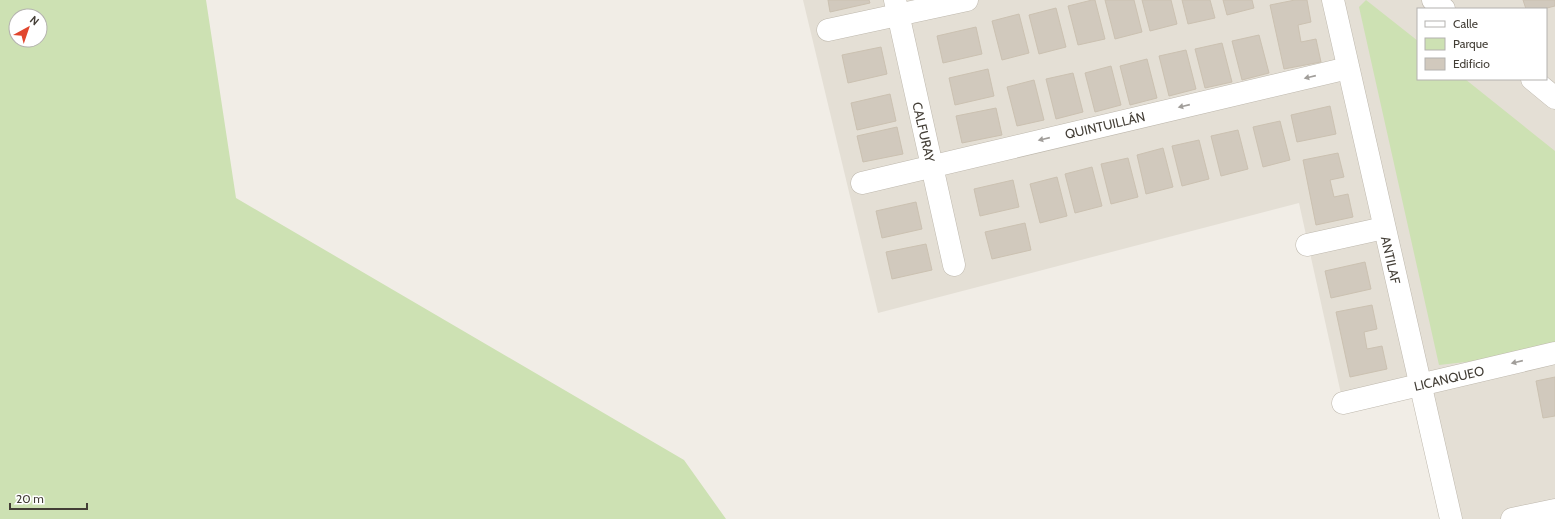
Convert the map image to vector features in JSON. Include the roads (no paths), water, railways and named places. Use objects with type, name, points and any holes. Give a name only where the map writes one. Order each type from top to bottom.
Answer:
[{"type":"street","points":[[828,30],[896,8],[966,0]]},
{"type":"street","name":"ANTILAF","points":[[1333,0],[1451,519]]},
{"type":"street","points":[[1433,0],[1443,8]]},
{"type":"street","name":"CALFURAY","points":[[896,8],[954,265]]},
{"type":"street","name":"QUINTUILLÁN","points":[[862,183],[1348,68]]},
{"type":"street","points":[[1533,80],[1555,98]]},
{"type":"street","points":[[1307,245],[1384,228]]},
{"type":"street","name":"LICANQUEO","points":[[1343,403],[1555,353]]},
{"type":"street","points":[[1512,519],[1555,510]]}]
